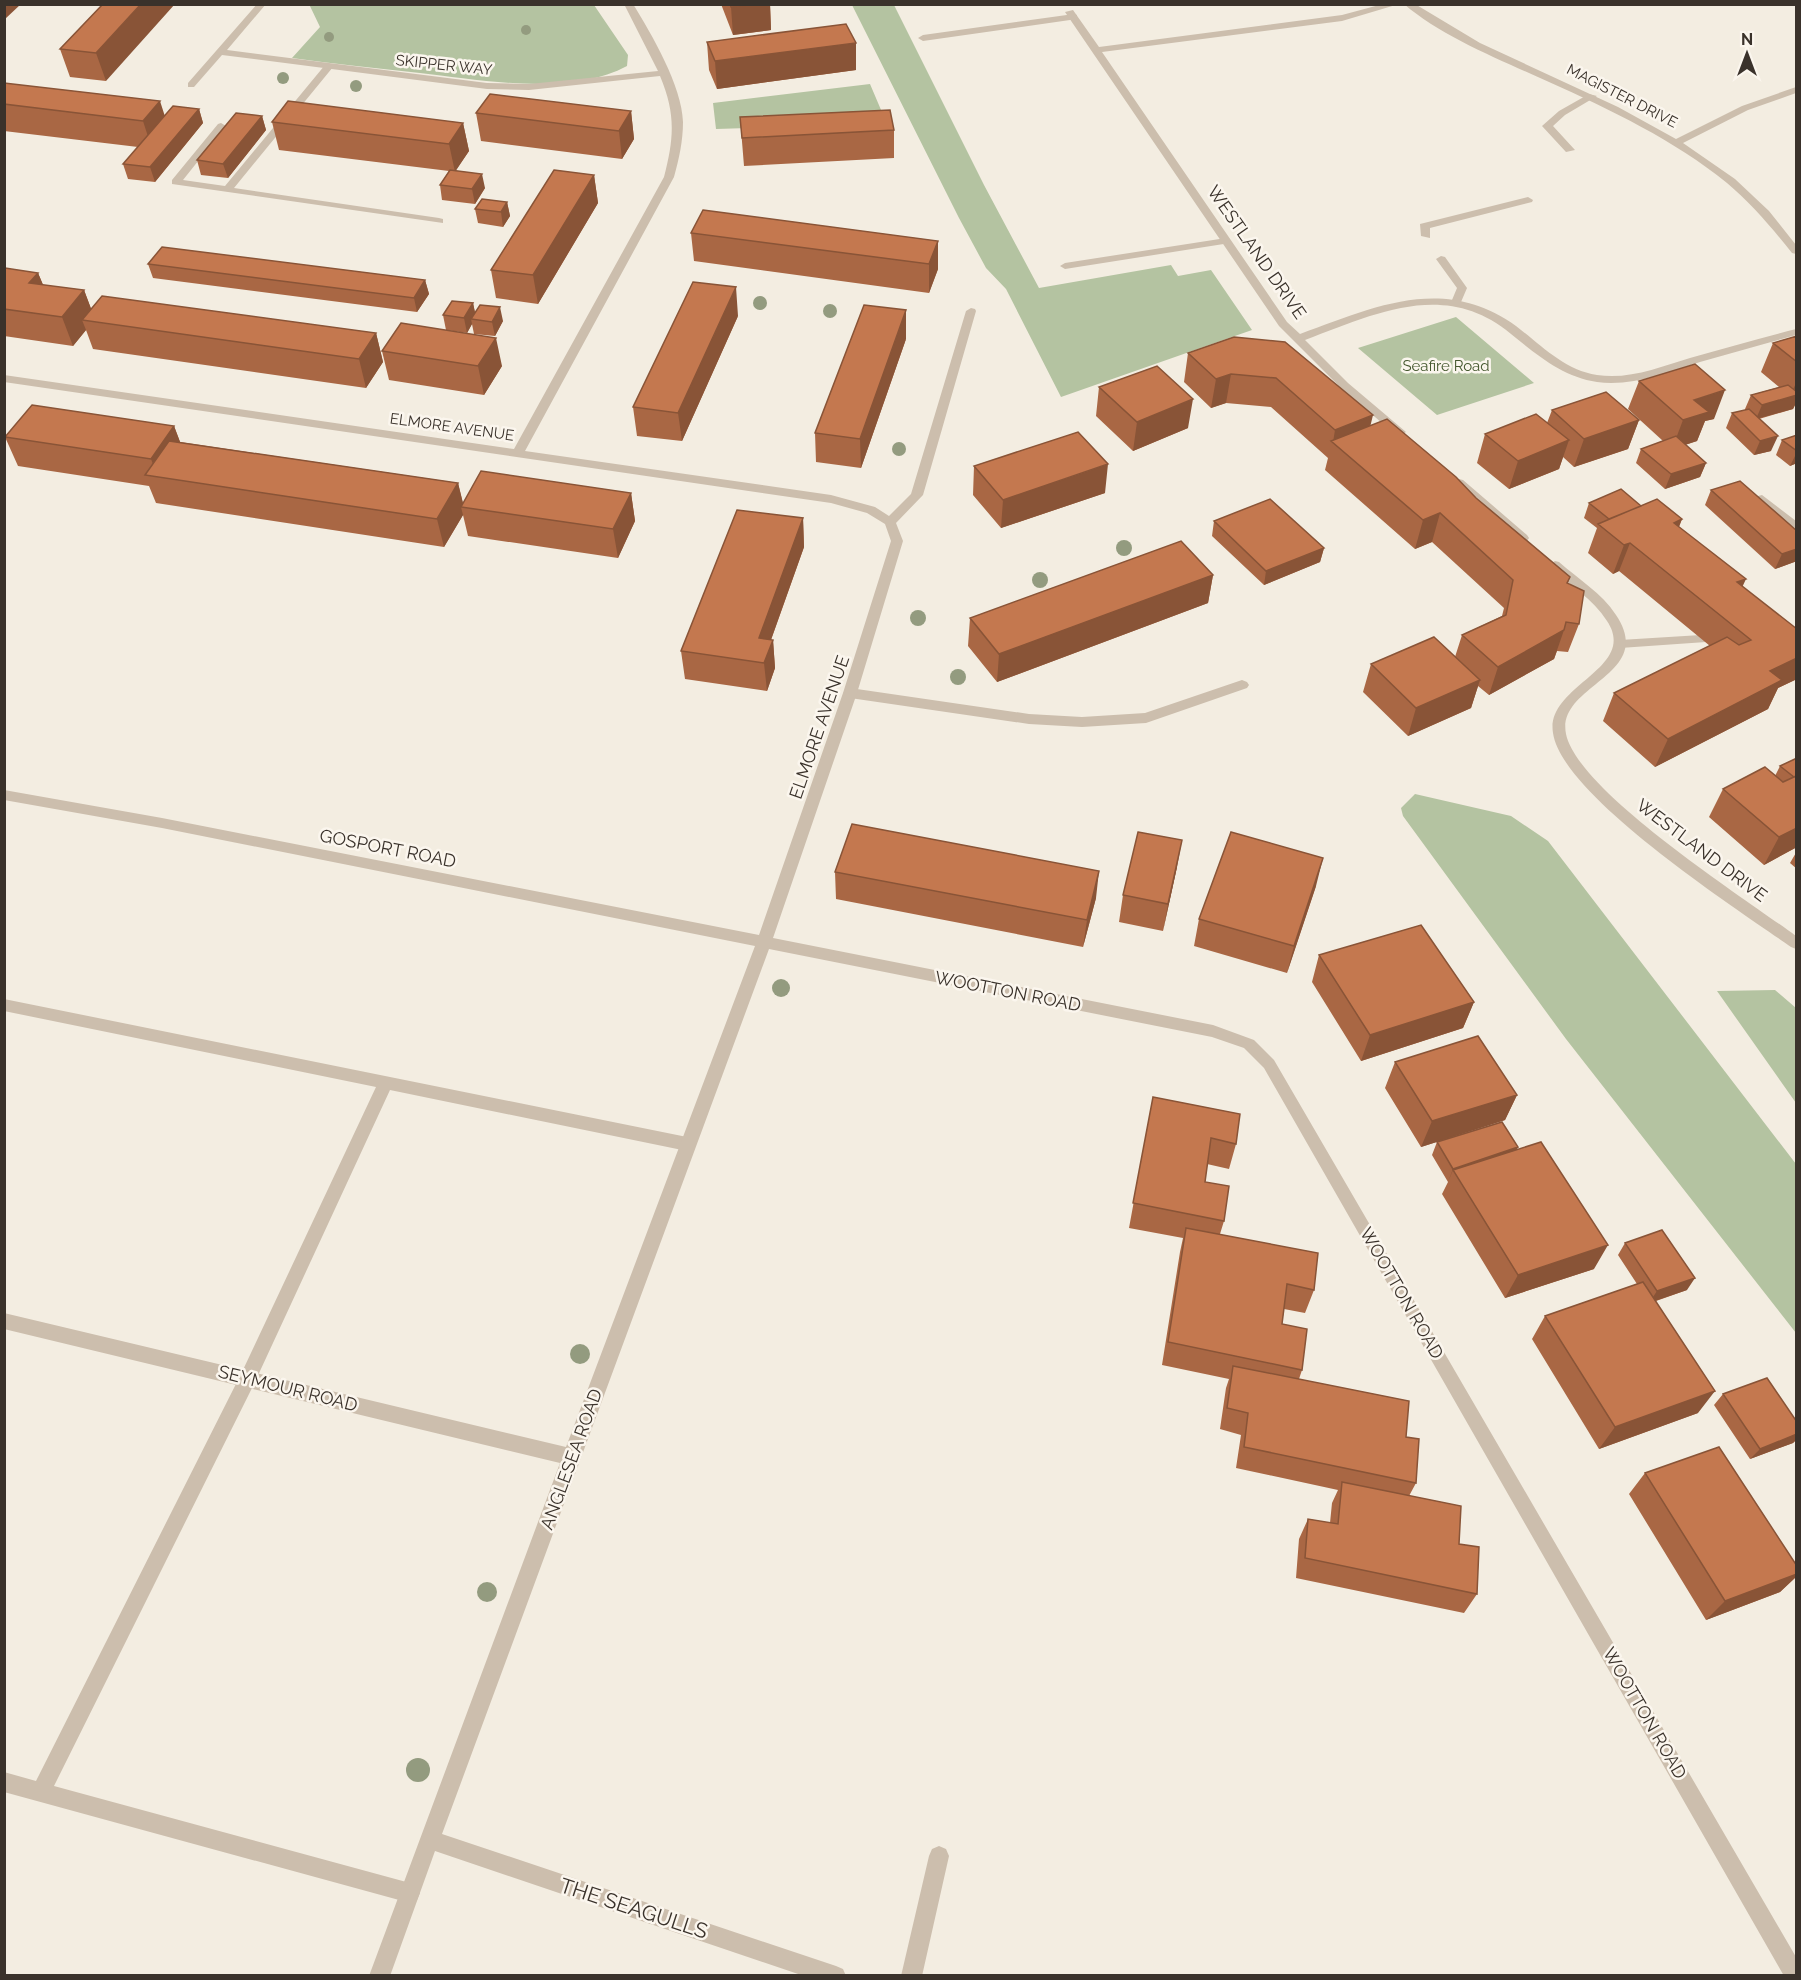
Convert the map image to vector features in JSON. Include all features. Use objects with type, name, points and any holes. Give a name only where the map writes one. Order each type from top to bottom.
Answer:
[{"type":"street","points":[[191,85],[262,4]]},
{"type":"street","points":[[518,453],[669,177],[676,147],[678,118],[664,73],[628,4]]},
{"type":"street","points":[[1098,50],[1342,18],[1395,4]]},
{"type":"street","name":"MAGISTER DRIVE","points":[[1408,4],[1487,50],[1592,96],[1678,142],[1723,175],[1761,210],[1797,250]]},
{"type":"street","points":[[923,38],[1071,11]]},
{"type":"street","name":"WESTLAND DRIVE","points":[[1071,11],[1267,302],[1297,339],[1344,385],[1412,443]]},
{"type":"street","name":"SKIPPER WAY","points":[[222,52],[488,86],[529,87],[664,73]]},
{"type":"street","points":[[227,190],[328,67]]},
{"type":"street","points":[[1678,142],[1745,108],[1797,90]]},
{"type":"street","points":[[1570,150],[1546,126],[1562,112],[1592,96]]},
{"type":"street","points":[[221,126],[176,182],[439,221]]},
{"type":"street","points":[[1426,236],[1424,226],[1528,200]]},
{"type":"street","points":[[1065,266],[1226,241]]},
{"type":"street","points":[[1441,259],[1462,288],[1457,300]]},
{"type":"street","points":[[1297,339],[1386,308],[1428,300],[1457,300],[1478,308],[1510,327],[1547,359],[1562,368],[1598,379],[1623,379],[1649,374],[1797,332]]},
{"type":"street","points":[[890,522],[917,495],[971,312]]},
{"type":"street","name":"ELMORE AVENUE","points":[[4,378],[831,499],[871,510],[890,522],[897,541],[850,693],[764,942]]},
{"type":"street","points":[[1447,472],[1531,545]]},
{"type":"street","points":[[1762,499],[1797,527]]},
{"type":"street","points":[[1548,560],[1605,609],[1617,626],[1620,644],[1701,639]]},
{"type":"street","name":"WESTLAND DRIVE","points":[[1620,644],[1617,658],[1602,674],[1575,695],[1562,713],[1559,730],[1568,756],[1587,781],[1660,846],[1797,943]]},
{"type":"street","points":[[850,693],[1029,719],[1082,722],[1146,718],[1242,685]]},
{"type":"street","name":"GOSPORT ROAD","points":[[4,795],[174,825],[764,942]]},
{"type":"street","name":"ANGLESEA ROAD","points":[[379,1976],[764,942]]},
{"type":"street","name":"WOOTTON ROAD","points":[[764,942],[1213,1031],[1250,1044],[1269,1064],[1796,1976]]},
{"type":"street","points":[[4,1005],[687,1144]]},
{"type":"street","points":[[40,1792],[248,1378],[385,1084]]},
{"type":"street","name":"SEYMOUR ROAD","points":[[4,1321],[572,1457]]},
{"type":"street","points":[[4,1782],[410,1893]]},
{"type":"street","name":"THE SEAGULLS","points":[[431,1840],[836,1976]]},
{"type":"street","points":[[911,1976],[939,1856]]},
{"type":"green space","points":[[309,4],[594,5],[628,55],[627,66],[579,81],[525,84],[292,58],[320,27]]},
{"type":"green space","points":[[852,5],[894,5],[984,185],[1039,288],[1171,265],[1178,276],[1211,270],[1252,330],[1061,397],[1006,289],[986,268],[959,218]]},
{"type":"green space","points":[[870,84],[887,124],[716,129],[713,103]]},
{"type":"green space","name":"Seafire Road","points":[[1456,317],[1534,383],[1437,415],[1358,348]]},
{"type":"green space","points":[[1415,794],[1511,816],[1548,841],[1796,1164],[1796,1333],[1566,1039],[1403,816],[1401,808]]},
{"type":"green space","points":[[1775,990],[1796,1008],[1796,1103],[1717,991]]},
{"type":"building","points":[[103,4],[141,4],[96,53],[60,49]]},
{"type":"building","points":[[730,4],[757,4],[731,7]]},
{"type":"building","points":[[846,24],[856,43],[715,61],[707,42]]},
{"type":"building","points":[[4,83],[160,101],[143,121],[4,104]]},
{"type":"building","points":[[490,94],[631,111],[619,131],[476,113]]},
{"type":"building","points":[[288,101],[463,123],[449,144],[272,122]]},
{"type":"building","points":[[173,106],[199,109],[150,167],[123,164]]},
{"type":"building","points":[[890,110],[894,130],[742,138],[740,117]]},
{"type":"building","points":[[236,113],[262,116],[223,164],[197,160]]},
{"type":"building","points":[[450,170],[482,174],[472,189],[440,185]]},
{"type":"building","points":[[554,170],[594,175],[533,275],[491,270]]},
{"type":"building","points":[[482,199],[507,202],[501,212],[475,209]]},
{"type":"building","points":[[703,210],[938,241],[929,264],[691,233]]},
{"type":"building","points":[[162,247],[425,280],[414,298],[148,264]]},
{"type":"building","points":[[5,268],[38,273],[29,283],[84,290],[62,317],[4,309]]},
{"type":"building","points":[[693,282],[736,287],[678,413],[633,407]]},
{"type":"building","points":[[102,296],[376,333],[359,359],[82,320]]},
{"type":"building","points":[[452,301],[473,303],[464,318],[443,315]]},
{"type":"building","points":[[480,305],[500,307],[492,322],[471,319]]},
{"type":"building","points":[[864,305],[906,310],[860,439],[815,433]]},
{"type":"building","points":[[401,323],[496,338],[478,366],[382,351]]},
{"type":"building","points":[[1797,336],[1797,362],[1773,343]]},
{"type":"building","points":[[1234,337],[1285,342],[1373,415],[1335,430],[1276,378],[1231,374],[1216,379],[1188,353]]},
{"type":"building","points":[[1695,364],[1725,390],[1694,400],[1709,412],[1683,420],[1639,381]]},
{"type":"building","points":[[1157,366],[1193,399],[1137,422],[1099,387]]},
{"type":"building","points":[[1788,385],[1797,392],[1797,395],[1762,405],[1751,395]]},
{"type":"building","points":[[1606,392],[1639,420],[1584,439],[1552,410]]},
{"type":"building","points":[[32,405],[174,426],[151,459],[5,437]]},
{"type":"building","points":[[1749,409],[1778,436],[1760,441],[1732,413]]},
{"type":"building","points":[[1536,414],[1569,440],[1518,461],[1485,434]]},
{"type":"building","points":[[1387,419],[1570,577],[1567,583],[1584,591],[1579,624],[1566,622],[1564,630],[1498,667],[1462,635],[1506,615],[1513,580],[1440,513],[1423,520],[1331,441]]},
{"type":"building","points":[[1078,432],[1108,464],[1003,500],[974,466]]},
{"type":"building","points":[[1797,435],[1797,451],[1782,440]]},
{"type":"building","points":[[1676,436],[1706,463],[1671,474],[1641,449]]},
{"type":"building","points":[[169,441],[458,483],[437,519],[145,475]]},
{"type":"building","points":[[481,471],[631,493],[613,529],[461,507]]},
{"type":"building","points":[[1740,481],[1797,531],[1797,549],[1782,554],[1711,490]]},
{"type":"building","points":[[1621,489],[1641,506],[1609,519],[1589,503]]},
{"type":"building","points":[[1270,499],[1324,548],[1266,571],[1214,521]]},
{"type":"building","points":[[1657,499],[1682,519],[1674,523],[1746,579],[1737,582],[1797,629],[1797,658],[1770,671],[1782,680],[1668,739],[1614,693],[1727,637],[1739,645],[1751,640],[1630,543],[1624,545],[1598,524]]},
{"type":"building","points":[[737,510],[803,518],[759,638],[773,640],[764,663],[681,651]]},
{"type":"building","points":[[1181,541],[1213,575],[999,654],[970,618]]},
{"type":"building","points":[[1434,637],[1480,680],[1416,708],[1371,664]]},
{"type":"building","points":[[1797,758],[1797,777],[1794,777],[1780,766]]},
{"type":"building","points":[[1765,767],[1783,782],[1797,777],[1797,828],[1779,837],[1723,789]]},
{"type":"building","points":[[852,824],[1099,871],[1087,920],[835,872]]},
{"type":"building","points":[[1138,832],[1182,840],[1168,904],[1123,895]]},
{"type":"building","points":[[1231,832],[1323,858],[1294,946],[1199,919]]},
{"type":"building","points":[[1421,925],[1474,1002],[1370,1035],[1319,955]]},
{"type":"building","points":[[1478,1036],[1517,1095],[1432,1121],[1395,1062]]},
{"type":"building","points":[[1153,1097],[1240,1114],[1236,1144],[1211,1138],[1205,1182],[1229,1186],[1224,1221],[1133,1203]]},
{"type":"building","points":[[1502,1122],[1518,1147],[1453,1169],[1437,1142]]},
{"type":"building","points":[[1541,1142],[1608,1245],[1518,1275],[1453,1170]]},
{"type":"building","points":[[1186,1228],[1318,1253],[1314,1290],[1287,1284],[1282,1324],[1307,1329],[1302,1370],[1168,1342]]},
{"type":"building","points":[[1662,1230],[1695,1278],[1657,1291],[1625,1243]]},
{"type":"building","points":[[1643,1282],[1715,1391],[1615,1427],[1545,1316]]},
{"type":"building","points":[[1233,1366],[1409,1401],[1406,1437],[1419,1439],[1416,1483],[1244,1447],[1248,1413],[1227,1408]]},
{"type":"building","points":[[1767,1378],[1797,1422],[1797,1434],[1760,1449],[1723,1394]]},
{"type":"building","points":[[1719,1447],[1797,1566],[1797,1574],[1725,1601],[1645,1473]]},
{"type":"building","points":[[1342,1482],[1461,1506],[1459,1544],[1479,1547],[1477,1594],[1305,1558],[1308,1519],[1338,1524]]}]
